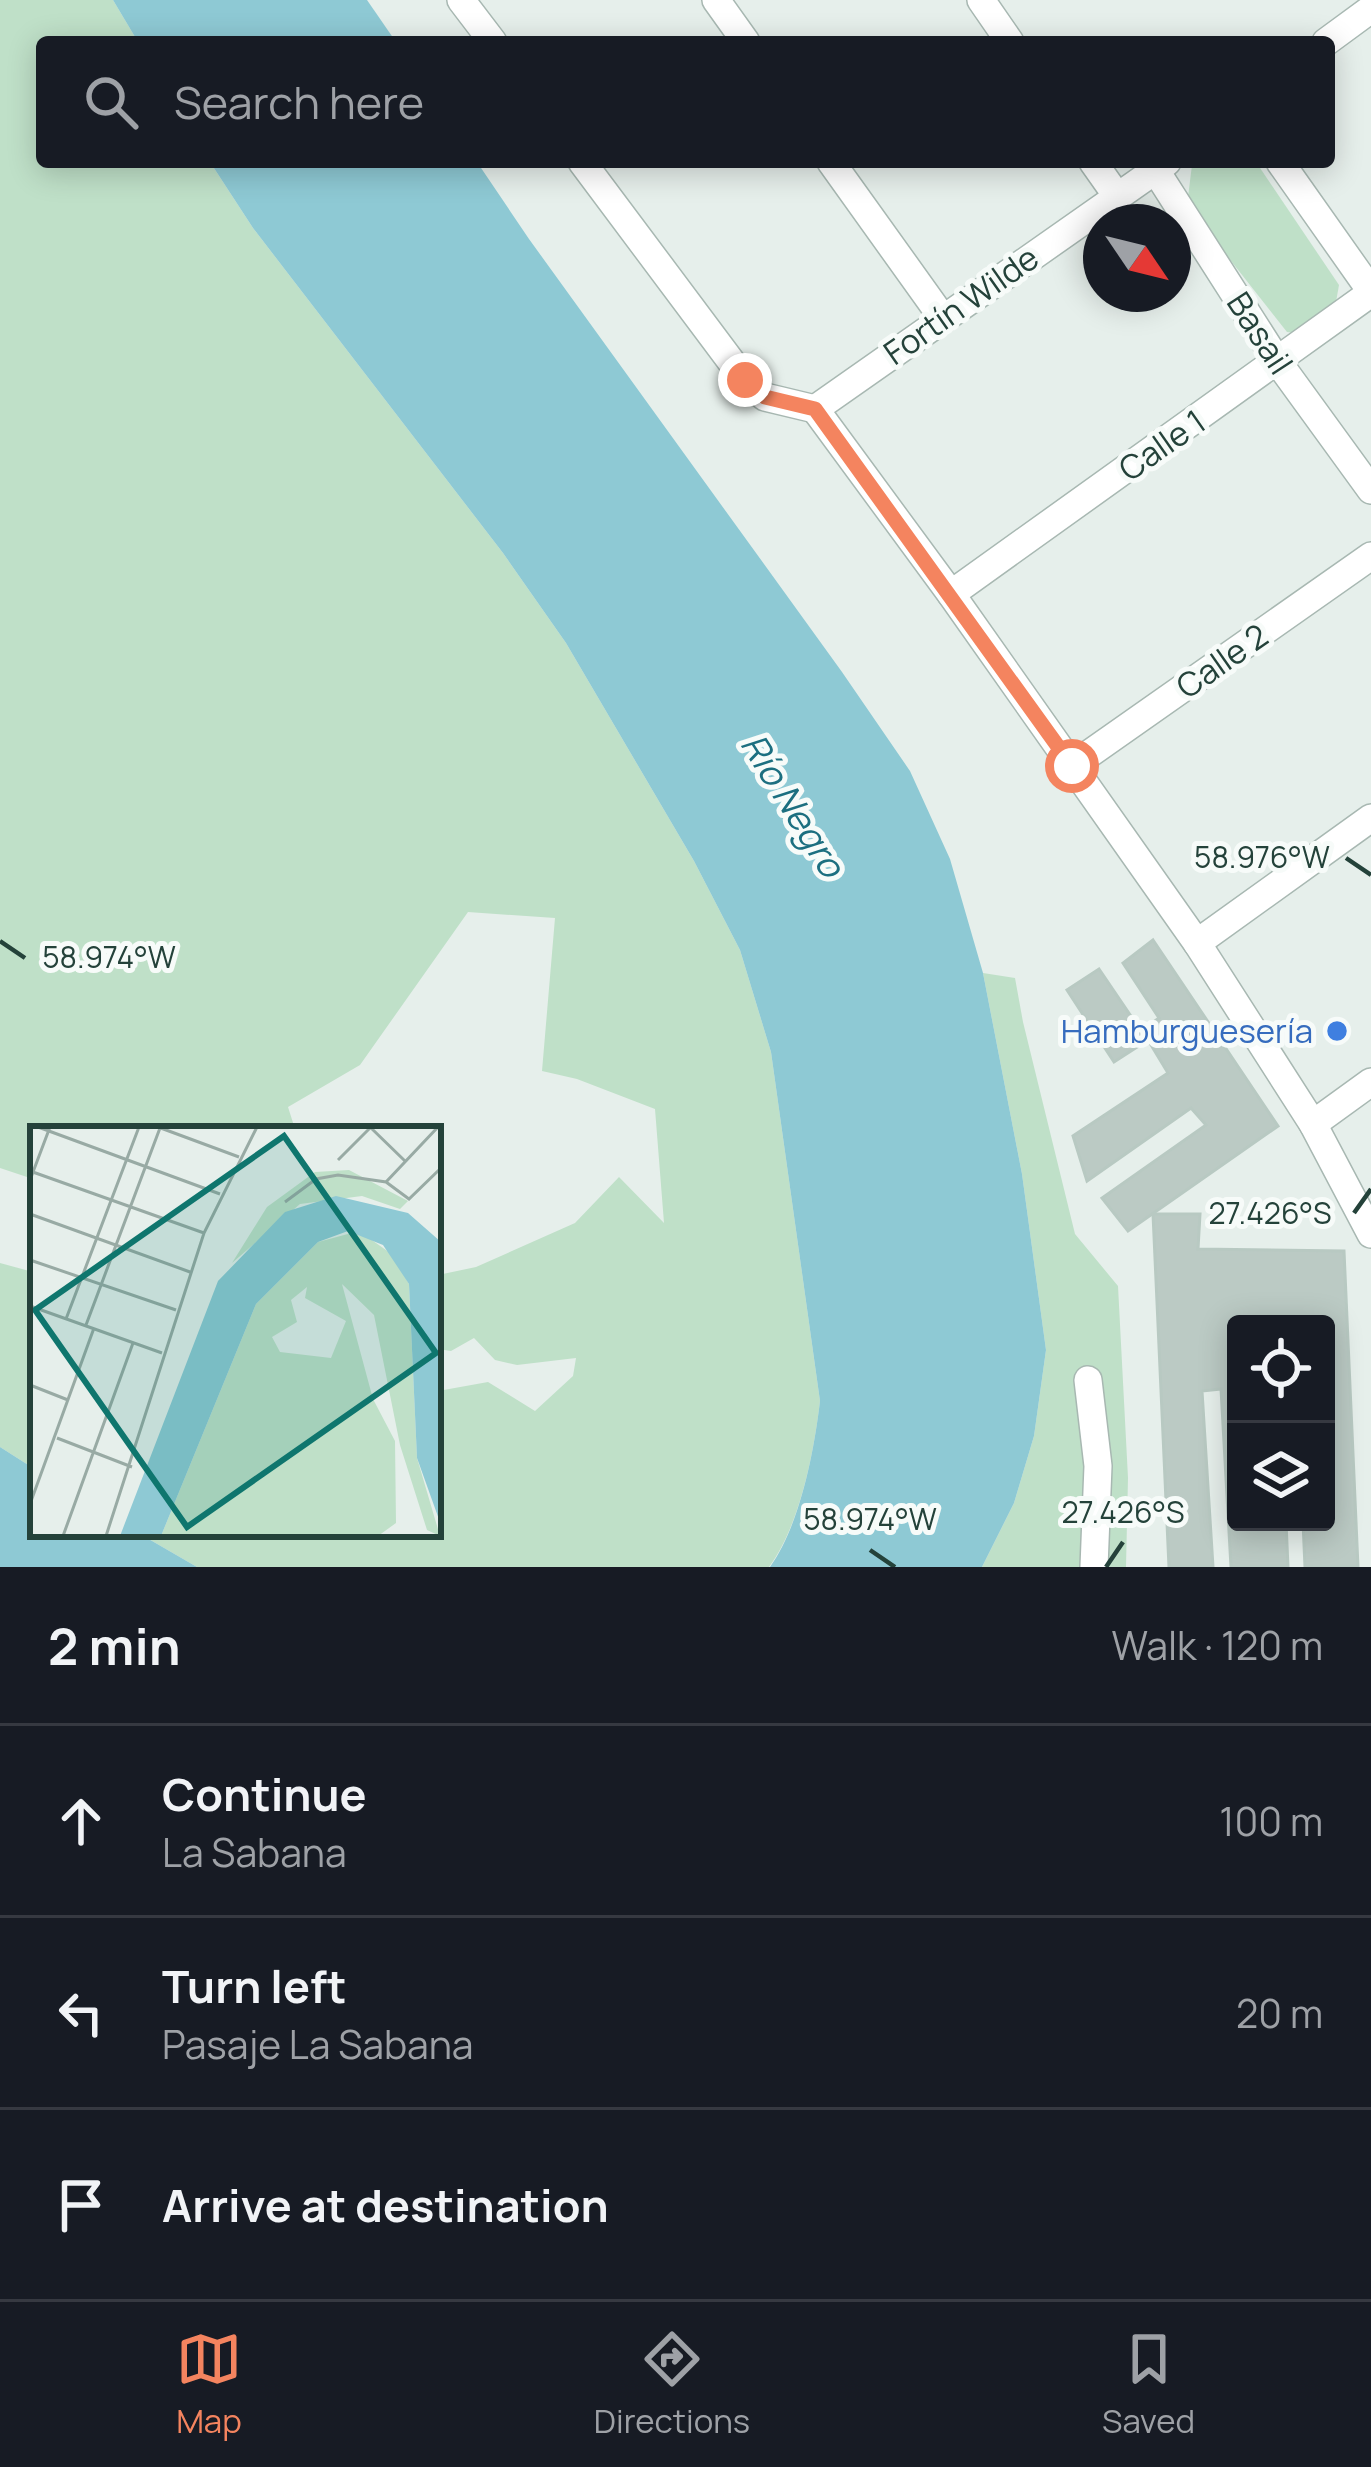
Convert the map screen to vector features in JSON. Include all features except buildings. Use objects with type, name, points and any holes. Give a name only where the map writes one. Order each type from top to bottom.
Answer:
[{"type":"street","points":[[461,0],[488,36]]},
{"type":"street","points":[[716,0],[742,36]]},
{"type":"street","points":[[981,0],[1006,36]]},
{"type":"street","points":[[1332,36],[1362,8]]},
{"type":"street","points":[[586,168],[745,380],[765,397],[815,409],[1197,944],[1313,1124],[1371,1234]]},
{"type":"street","points":[[835,168],[943,317]]},
{"type":"street","points":[[1098,168],[1117,196]]},
{"type":"street","name":"Fortín Wilde","points":[[815,409],[1158,168]]},
{"type":"street","name":"Basail","points":[[1162,168],[1278,362],[1371,490]]},
{"type":"street","points":[[1284,168],[1371,292]]},
{"type":"street","name":"Calle 1","points":[[951,594],[1371,292]]},
{"type":"street","name":"Calle 2","points":[[1072,766],[1371,556]]},
{"type":"street","points":[[1197,944],[1371,818]]},
{"type":"street","points":[[1313,1124],[1371,1082]]},
{"type":"street","points":[[1088,1380],[1099,1466],[1094,1567]]},
{"type":"green space","points":[[0,0],[113,0],[134,36],[36,36],[36,168],[214,168],[253,228],[503,553],[566,643],[694,861],[740,950],[771,1052],[820,1401],[809,1465],[780,1550],[769,1567],[197,1567],[145,1537],[441,1537],[441,1390],[488,1382],[535,1411],[573,1376],[576,1358],[517,1365],[495,1360],[474,1338],[451,1351],[441,1349],[441,1274],[476,1267],[575,1223],[619,1177],[664,1223],[655,1109],[542,1071],[555,918],[468,912],[360,1065],[288,1107],[294,1126],[30,1126],[30,1178],[0,1168]]},
{"type":"green space","points":[[1192,168],[1260,168],[1339,285],[1334,313],[1306,334],[1287,332],[1187,204]]},
{"type":"green space","points":[[983,973],[1015,978],[1075,1234],[1118,1286],[1128,1478],[1126,1567],[982,1567],[1014,1503],[1034,1436],[1046,1350],[1022,1174]]},
{"type":"green space","points":[[0,1263],[30,1271],[30,1466],[0,1447]]},
{"type":"water","points":[[113,0],[367,0],[392,36],[134,36]]},
{"type":"water","name":"Río Negro","points":[[214,168],[481,168],[910,771],[950,859],[983,973],[1022,1174],[1046,1350],[1034,1436],[1014,1503],[982,1567],[770,1567],[797,1509],[820,1401],[771,1052],[740,950],[694,861],[566,643],[503,553],[253,228]]},
{"type":"water","points":[[0,1447],[30,1466],[30,1537],[145,1537],[197,1567],[0,1567]]},
{"type":"place","name":"Hamburguesería","points":[[1337,1031]]},
{"type":"route","points":[[745,380],[765,397],[815,409],[1072,766]]}]
